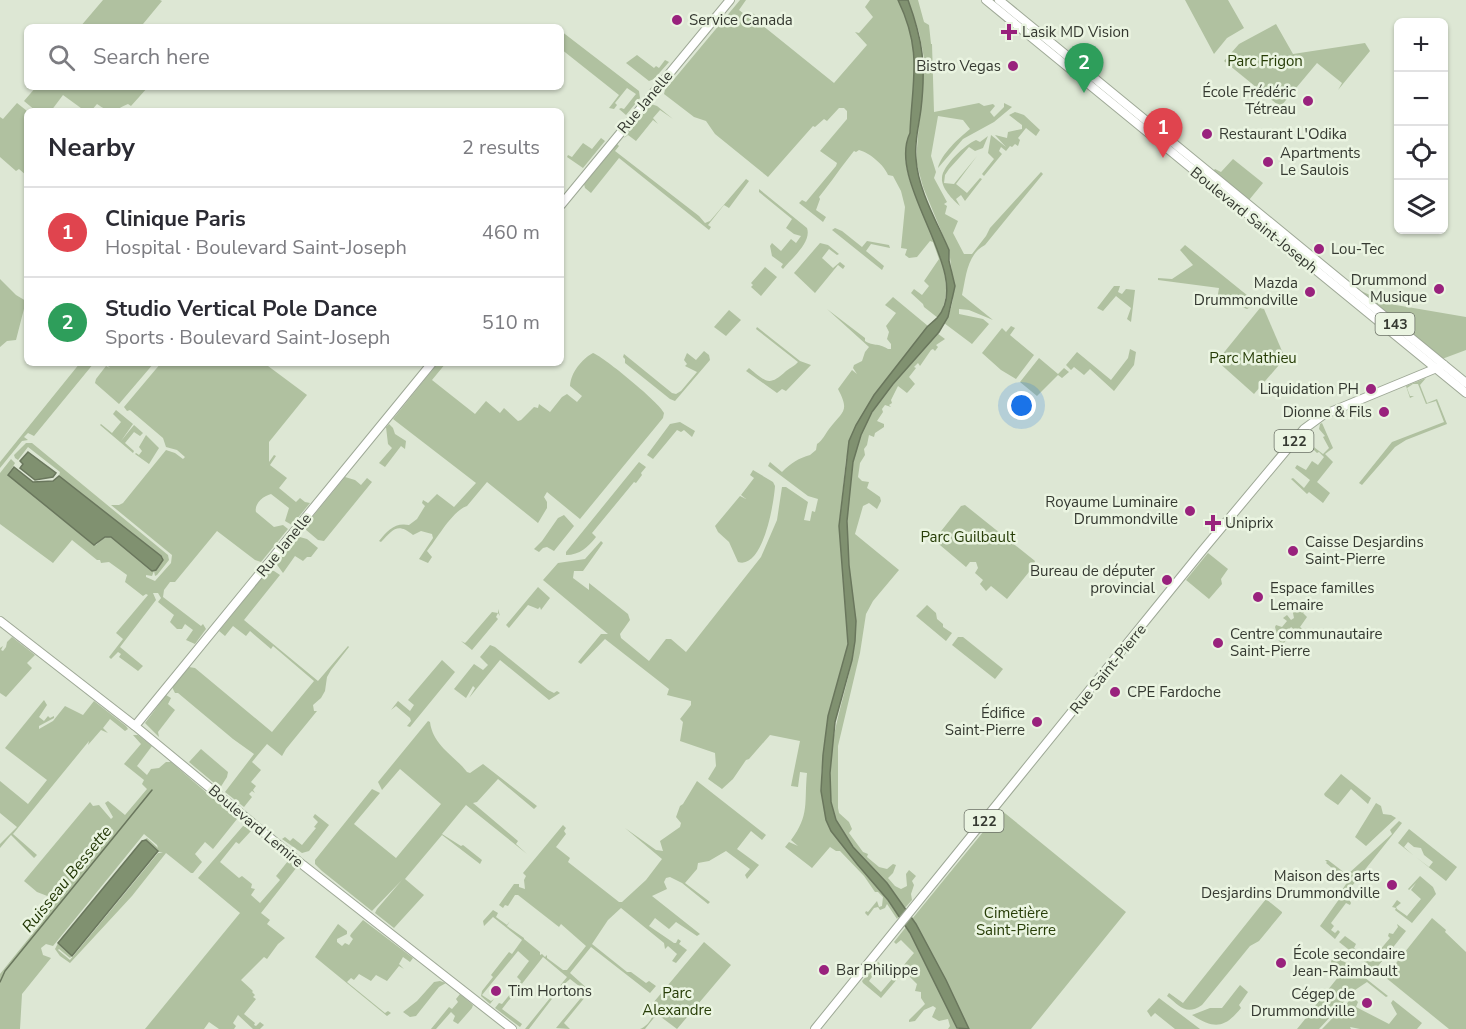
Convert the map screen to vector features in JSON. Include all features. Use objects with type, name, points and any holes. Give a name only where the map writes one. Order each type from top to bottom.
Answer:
[{"type":"main road","name":"Rue Janelle","points":[[564,201],[730,0]]},
{"type":"main road","name":"Boulevard Saint-Joseph","points":[[987,0],[1466,393]]},
{"type":"main road","name":"Boulevard Saint-Joseph","points":[[999,0],[1466,383]]},
{"type":"main road","name":"Rue Saint-Pierre","points":[[815,1029],[1304,429],[1323,415],[1444,365]]},
{"type":"main road","name":"Rue Janelle","points":[[135,726],[430,366]]},
{"type":"main road","name":"Boulevard Lemire","points":[[0,621],[135,726],[303,865],[512,1029]]},
{"type":"green space","points":[[103,0],[162,1],[143,24],[83,24]]},
{"type":"green space","points":[[740,0],[746,0],[739,10],[748,17],[752,13],[765,20],[762,25],[834,83],[867,45],[855,32],[859,33],[873,17],[865,7],[870,0],[898,0],[911,35],[914,66],[910,134],[905,154],[909,177],[937,249],[944,273],[946,296],[938,318],[911,293],[914,289],[922,295],[929,286],[924,281],[939,259],[933,242],[930,241],[917,257],[909,258],[905,255],[907,249],[901,248],[905,207],[901,191],[893,176],[888,175],[876,160],[859,150],[854,151],[819,197],[816,210],[826,217],[823,222],[799,203],[802,200],[806,202],[836,166],[837,163],[820,151],[847,119],[847,111],[844,108],[839,108],[827,121],[824,119],[815,127],[813,126],[768,177],[715,134],[706,121],[694,117],[664,94]]},
{"type":"green space","points":[[908,0],[918,0],[924,22],[929,25],[932,44],[934,112],[979,103],[984,106],[993,104],[995,106],[990,112],[994,117],[1004,107],[1004,103],[1012,107],[994,122],[963,139],[938,168],[947,152],[970,129],[963,120],[938,116],[931,156],[936,172],[934,178],[947,202],[944,204],[947,206],[945,214],[958,221],[953,233],[964,254],[972,254],[990,228],[1041,172],[1043,174],[971,260],[962,295],[993,320],[969,310],[959,309],[959,314],[983,319],[989,324],[972,344],[944,323],[952,306],[953,278],[949,250],[923,187],[916,161],[924,58],[919,32]]},
{"type":"green space","name":"Parc Frigon","points":[[1185,0],[1228,0],[1244,28],[1227,38],[1214,54]]},
{"type":"green space","name":"Parc Frigon","points":[[1276,24],[1293,54],[1365,43],[1370,51],[1338,90],[1342,83],[1317,63],[1281,106],[1283,109],[1224,61],[1239,44]]},
{"type":"green space","points":[[564,33],[639,91],[640,98],[626,115],[619,109],[624,109],[636,94],[627,88],[615,103],[617,105],[614,109],[609,108],[619,95],[564,51]]},
{"type":"green space","points":[[637,55],[654,68],[656,66],[659,68],[665,60],[669,62],[654,79],[649,81],[626,63]]},
{"type":"green space","points":[[33,90],[145,90],[131,106],[128,104],[119,108],[104,108],[97,104],[94,108],[81,108],[63,95],[53,108],[32,108],[24,101]]},
{"type":"green space","points":[[17,103],[24,109],[24,173],[19,169],[16,171],[0,157],[0,117],[3,119]]},
{"type":"green space","points":[[651,104],[657,106],[673,119],[660,110],[653,118],[658,124],[653,120],[636,141],[628,135],[624,138]]},
{"type":"green space","points":[[1015,112],[1024,115],[1040,130],[1036,136],[1026,128],[1018,138],[1020,140],[1018,146],[1015,144],[1010,146],[1006,151],[1001,147],[999,151],[1002,154],[984,176],[982,174],[994,159],[988,153],[991,135],[1006,147],[995,135],[1007,138],[1008,132],[1022,129],[1022,125],[1009,115]]},
{"type":"green space","points":[[988,136],[983,148],[975,151],[969,147],[945,175],[944,183],[954,184],[977,156],[956,184],[967,193],[980,178],[982,179],[965,201],[961,195],[956,199],[960,206],[945,190],[942,182],[943,173],[955,156],[966,146],[976,140],[980,142]]},
{"type":"green space","points":[[601,138],[605,141],[583,168],[567,157],[568,155],[572,157],[583,143],[592,149]]},
{"type":"green space","points":[[617,144],[619,146],[615,151],[705,223],[710,221],[746,179],[749,181],[729,208],[724,205],[708,225],[711,227],[709,230],[619,158],[591,193],[585,188],[584,184]]},
{"type":"green space","points":[[1233,159],[1263,183],[1249,200],[1213,171],[1215,169],[1221,172]]},
{"type":"green space","points":[[759,189],[807,228],[808,233],[804,244],[783,269],[781,267],[783,264],[772,256],[770,246],[772,243],[781,251],[791,239],[796,243],[801,236],[786,228],[792,219],[759,192]]},
{"type":"green space","points":[[835,228],[862,247],[867,241],[889,245],[890,248],[871,244],[866,251],[884,266],[882,270],[832,230]]},
{"type":"green space","points":[[820,243],[828,245],[839,254],[829,249],[822,258],[833,268],[840,262],[845,266],[843,269],[838,265],[815,293],[794,273]]},
{"type":"green space","points":[[1185,245],[1253,300],[1252,306],[1247,309],[1217,300],[1219,288],[1158,280],[1158,278],[1172,279],[1193,265],[1180,250]]},
{"type":"green space","points":[[765,267],[777,277],[761,296],[751,287],[753,285],[751,283]]},
{"type":"green space","points":[[0,279],[24,300],[24,309],[16,340],[7,341],[0,347]]},
{"type":"green space","points":[[1114,286],[1120,286],[1118,292],[1122,294],[1126,289],[1135,290],[1131,322],[1127,319],[1131,308],[1116,296],[1103,311],[1097,308]]},
{"type":"green space","points":[[1361,291],[1390,304],[1466,317],[1466,350],[1442,359]]},
{"type":"green space","points":[[893,297],[928,326],[874,395],[846,459],[839,526],[848,644],[828,716],[821,791],[826,820],[831,831],[888,900],[899,916],[897,919],[887,904],[880,910],[878,907],[874,908],[868,916],[865,913],[877,901],[879,907],[882,906],[883,897],[875,892],[864,876],[840,851],[830,847],[812,868],[785,847],[789,842],[798,846],[791,840],[801,823],[805,808],[807,773],[800,772],[798,787],[791,786],[800,741],[770,735],[722,789],[708,779],[716,766],[715,753],[680,741],[683,722],[680,719],[691,705],[691,701],[667,695],[669,689],[605,639],[581,664],[578,662],[601,634],[608,634],[543,580],[558,563],[585,559],[601,541],[603,543],[583,571],[574,571],[573,578],[589,590],[589,583],[628,614],[630,620],[620,634],[621,638],[649,661],[666,639],[671,639],[686,652],[761,557],[777,520],[782,487],[786,487],[808,502],[804,520],[810,521],[812,511],[815,512],[818,499],[808,496],[768,466],[770,462],[782,472],[795,461],[816,450],[817,444],[843,411],[844,402],[838,389],[852,370],[857,374],[853,368],[854,365],[862,361],[869,347],[827,309],[865,338],[865,341],[891,349],[886,326],[896,313],[885,305]]},
{"type":"green space","name":"Parc Mathieu","points":[[1260,308],[1264,309],[1285,358],[1254,394],[1217,361]]},
{"type":"green space","points":[[729,310],[741,320],[726,336],[714,327]]},
{"type":"green space","points":[[1011,326],[1015,328],[1010,335],[1034,355],[1016,379],[1001,370],[982,353],[1002,328],[1006,332]]},
{"type":"green space","points":[[757,327],[800,361],[811,365],[786,391],[782,389],[777,393],[746,371],[749,368],[764,379],[771,381],[798,362],[756,329]]},
{"type":"green space","points":[[937,333],[945,339],[936,345],[938,347],[935,351],[931,350],[920,366],[918,363],[914,367],[916,368],[909,377],[915,384],[909,391],[907,393],[898,386],[891,400],[892,403],[889,405],[891,407],[885,405],[882,409],[883,412],[877,421],[884,424],[884,427],[875,433],[874,437],[869,435],[864,449],[865,455],[860,463],[858,477],[862,481],[869,482],[867,488],[880,497],[881,501],[877,509],[869,503],[863,506],[855,534],[899,570],[873,601],[866,614],[860,653],[838,746],[839,813],[849,822],[852,829],[849,833],[863,852],[868,854],[867,857],[879,867],[887,869],[893,864],[896,865],[888,878],[895,886],[901,889],[907,886],[906,874],[909,870],[916,876],[912,881],[914,885],[912,900],[905,908],[886,883],[855,850],[836,822],[830,801],[830,765],[835,729],[855,641],[847,528],[854,456],[875,408]]},
{"type":"green space","points":[[1130,349],[1136,352],[1134,365],[1114,391],[1090,369],[1084,375],[1074,367],[1071,370],[1066,365],[1077,352],[1111,380],[1128,358]]},
{"type":"green space","points":[[704,351],[709,355],[710,360],[675,401],[625,363],[623,357],[624,354],[676,394],[697,372],[685,366],[687,364],[684,360],[687,353],[696,360]]},
{"type":"green space","points":[[593,353],[599,356],[653,400],[664,413],[663,418],[580,519],[547,492],[544,497],[547,508],[538,523],[487,482],[467,506],[456,513],[445,526],[427,551],[432,557],[428,563],[419,559],[433,538],[432,534],[421,531],[413,535],[399,528],[392,531],[381,542],[379,541],[392,528],[404,524],[409,525],[417,519],[425,506],[422,503],[423,500],[428,503],[437,494],[454,507],[476,483],[393,419],[436,366],[444,366],[432,380],[475,414],[486,401],[500,413],[504,408],[518,421],[534,407],[538,408],[539,404],[550,412],[567,394],[577,402],[582,396],[570,386],[572,376],[585,359]]},
{"type":"green space","points":[[1039,358],[1058,374],[1064,368],[1069,372],[1062,378],[1058,375],[1037,396],[1020,382]]},
{"type":"green space","points":[[78,366],[92,366],[34,436],[28,433],[24,437],[28,440],[22,441],[0,468],[0,462]]},
{"type":"green space","points":[[106,366],[110,368],[108,366],[151,366],[119,404],[95,383]]},
{"type":"green space","points":[[158,366],[268,366],[307,395],[269,442],[269,462],[274,455],[276,456],[270,465],[287,478],[279,488],[296,502],[300,498],[310,503],[292,525],[285,521],[289,508],[271,494],[265,497],[258,503],[256,512],[274,527],[283,525],[288,529],[261,562],[255,560],[217,531],[175,582],[170,582],[164,590],[163,597],[201,626],[203,624],[206,629],[195,644],[186,640],[193,630],[185,624],[182,629],[177,629],[170,622],[174,615],[158,602],[161,598],[158,593],[153,593],[156,600],[120,647],[143,666],[138,671],[119,657],[121,654],[118,652],[111,659],[109,657],[123,639],[116,633],[148,595],[143,596],[125,582],[127,575],[109,562],[101,563],[72,540],[53,563],[0,524],[0,473],[11,459],[15,463],[8,475],[96,545],[105,537],[111,537],[156,570],[163,558],[59,476],[60,472],[28,447],[18,460],[15,458],[14,455],[26,443],[32,443],[168,555],[169,560],[157,575],[155,576],[154,571],[152,576],[146,575],[155,581],[171,563],[172,555],[111,505],[123,503],[166,450],[183,459],[185,457],[177,450],[166,447],[163,438],[124,407]]},
{"type":"green space","points":[[1426,378],[1420,385],[1427,403],[1437,399],[1447,424],[1406,440],[1395,447],[1362,485],[1359,483],[1392,442],[1444,422],[1436,401],[1426,404],[1418,384],[1407,388],[1410,396],[1414,396],[1410,398],[1406,386]]},
{"type":"green space","points":[[116,410],[133,424],[121,441],[134,425],[143,433],[140,436],[134,432],[125,443],[134,451],[133,453],[100,425],[112,433],[121,422],[113,414]]},
{"type":"green space","points":[[680,422],[695,431],[692,437],[684,430],[681,432],[677,430],[653,459],[647,455],[670,424]]},
{"type":"green space","points":[[1322,423],[1333,448],[1325,454],[1333,462],[1317,482],[1330,493],[1323,503],[1309,492],[1307,494],[1291,479],[1293,478],[1304,488],[1310,480],[1295,468],[1297,465],[1306,470],[1312,461],[1318,465],[1324,457],[1302,438],[1323,454],[1329,448],[1323,437],[1325,436],[1319,429]]},
{"type":"green space","points":[[389,424],[395,434],[406,441],[405,449],[401,446],[385,467],[379,463],[392,448],[388,444],[386,427]]},
{"type":"green space","points":[[146,435],[159,448],[149,464],[135,454],[139,455],[142,451],[139,447]]},
{"type":"green space","points":[[639,462],[646,467],[642,475],[592,533],[596,537],[583,550],[566,555],[566,552]]},
{"type":"green space","points":[[753,470],[773,482],[775,486],[772,506],[766,533],[754,556],[747,562],[738,562],[729,542],[715,526],[740,496],[746,499],[741,495],[754,478],[750,475]]},
{"type":"green space","points":[[345,477],[361,485],[367,478],[372,482],[324,541],[318,540],[305,529],[305,526]]},
{"type":"green space","name":"Parc Guilbault","points":[[965,505],[1035,561],[1033,567],[1007,599],[991,586],[986,591],[980,584],[983,580],[975,573],[978,568],[976,562],[970,562],[966,567],[934,540],[961,506]]},
{"type":"green space","points":[[564,515],[574,526],[554,551],[547,547],[539,552],[534,549],[558,518]]},
{"type":"green space","points":[[296,536],[307,539],[318,548],[311,557],[303,561],[295,556],[283,573],[275,562]]},
{"type":"green space","points":[[1208,553],[1228,569],[1221,579],[1222,584],[1209,599],[1186,580]]},
{"type":"green space","points":[[268,570],[280,575],[244,620],[318,681],[349,647],[331,670],[327,677],[325,691],[313,705],[314,711],[317,711],[282,756],[267,744],[252,762],[261,770],[251,782],[256,786],[253,790],[255,793],[252,791],[249,794],[252,797],[244,807],[225,792],[254,754],[178,693],[175,693],[172,687],[189,667],[195,668],[272,732],[314,681],[273,646],[271,649],[250,631],[246,636],[233,626],[225,636],[219,631]]},
{"type":"green space","points":[[538,587],[550,598],[541,610],[540,607],[538,609],[528,605],[509,628],[506,625]]},
{"type":"green space","points":[[927,605],[936,613],[943,627],[952,633],[946,641],[916,616]]},
{"type":"green space","points":[[1295,605],[1310,606],[1303,613],[1307,617],[1300,627],[1309,634],[1306,639],[1291,627],[1289,630],[1292,633],[1283,644],[1279,641],[1276,625],[1282,627],[1287,621],[1283,618],[1287,615],[1291,620],[1294,618],[1292,608]]},
{"type":"green space","points":[[492,612],[498,613],[496,617],[498,619],[472,650],[461,641],[465,643]]},
{"type":"green space","points":[[12,637],[35,655],[27,663],[32,668],[6,697],[0,693],[0,648],[3,646],[1,650],[3,651]]},
{"type":"green space","points":[[958,637],[963,637],[1003,669],[995,679],[952,645]]},
{"type":"green space","points":[[490,645],[548,690],[560,693],[549,700],[500,660],[469,698],[475,688],[473,686],[466,698],[454,689],[474,664],[483,670],[488,665],[480,657]]},
{"type":"green space","points":[[442,660],[455,672],[410,727],[407,726],[411,721],[410,718],[396,706],[391,710],[398,701],[410,711],[414,705],[408,700]]},
{"type":"green space","points":[[166,695],[171,698],[168,704],[175,710],[158,732],[159,737],[145,723]]},
{"type":"green space","points":[[44,700],[47,705],[39,717],[44,721],[48,716],[50,718],[54,716],[54,718],[39,726],[39,729],[53,721],[65,706],[83,715],[94,701],[128,729],[125,731],[110,719],[103,728],[108,733],[101,730],[88,745],[89,741],[13,834],[37,855],[34,858],[11,835],[0,848],[0,844],[17,827],[0,813],[0,781],[28,804],[47,780],[5,748]]},
{"type":"green space","points":[[428,721],[435,738],[467,772],[470,773],[483,764],[537,806],[534,809],[498,779],[477,802],[473,803],[518,841],[516,844],[527,854],[466,805],[442,834],[461,846],[463,845],[482,860],[480,864],[442,835],[405,879],[424,895],[394,928],[375,913],[402,880],[372,911],[322,871],[315,864],[315,860],[372,789],[380,793],[354,824],[396,858],[441,804],[400,769],[382,790],[378,782]]},
{"type":"green space","points":[[133,735],[138,735],[152,746],[137,766],[147,775],[151,769],[171,762],[237,819],[213,849],[205,842],[195,854],[202,862],[193,873],[166,853],[132,896],[70,963],[55,949],[58,943],[72,956],[70,958],[58,950],[70,960],[158,853],[163,853],[156,851],[146,840],[142,841],[147,838],[158,848],[144,834],[53,946],[46,944],[41,948],[43,955],[51,958],[22,994],[20,1029],[0,1029],[0,974],[42,922],[55,899],[37,892],[24,881],[90,802],[93,806],[99,805],[111,819],[113,817],[105,803],[108,801],[125,815],[147,789],[142,784],[144,780],[124,764],[141,744]]},
{"type":"green space","points":[[201,749],[228,772],[220,788],[189,762]]},
{"type":"green space","points":[[1341,774],[1371,798],[1368,804],[1351,789],[1338,805],[1325,796],[1324,794]]},
{"type":"green space","points":[[697,781],[766,835],[762,840],[751,831],[737,849],[759,865],[747,879],[745,875],[750,869],[726,851],[709,861],[698,863],[697,869],[685,883],[710,902],[708,904],[682,883],[670,877],[664,882],[667,889],[652,896],[700,934],[697,936],[676,922],[669,929],[655,918],[649,926],[674,943],[678,939],[681,941],[679,944],[687,950],[676,963],[672,961],[677,954],[668,946],[665,949],[664,943],[621,908],[608,920],[592,944],[627,972],[656,986],[650,993],[591,947],[570,973],[590,991],[564,1023],[570,1029],[556,1028],[585,993],[570,979],[561,987],[529,1029],[525,1029],[567,977],[543,957],[502,1009],[522,1024],[520,1027],[495,1008],[499,1003],[502,1004],[521,981],[517,977],[529,961],[518,951],[482,995],[491,1001],[494,999],[490,1004],[481,996],[482,991],[493,977],[491,975],[522,940],[493,917],[484,926],[483,921],[493,910],[498,913],[496,917],[507,925],[510,921],[507,926],[540,952],[540,955],[545,957],[547,955],[547,958],[563,970],[567,970],[586,946],[561,924],[559,927],[518,895],[515,895],[508,906],[505,905],[503,908],[499,905],[514,884],[519,884],[519,887],[525,889],[526,876],[523,873],[563,825],[566,828],[564,831],[566,834],[556,847],[570,858],[568,862],[622,902],[646,880],[662,859],[625,828],[656,850],[663,851],[660,841],[680,827],[681,823],[676,817],[680,806]]},
{"type":"green space","points":[[1376,803],[1381,806],[1383,814],[1396,818],[1366,846],[1355,837]]},
{"type":"green space","name":"Cimetière Saint-Pierre","points":[[1001,810],[1126,912],[1031,1029],[969,1029],[946,980],[912,919]]},
{"type":"green space","points":[[315,814],[329,825],[309,851],[302,853],[282,839],[285,837],[290,841],[293,838],[302,845],[316,828],[314,827],[318,822],[313,817]]},
{"type":"green space","points":[[1399,821],[1402,823],[1348,891],[1350,905],[1346,903],[1331,923],[1334,926],[1331,930],[1335,933],[1338,930],[1340,932],[1335,939],[1320,926],[1342,895],[1335,893],[1342,890],[1348,881],[1325,860],[1350,877],[1348,874],[1392,834],[1390,830]]},
{"type":"green space","points":[[243,826],[250,827],[251,831],[239,844],[236,842],[220,862],[239,878],[242,876],[252,884],[251,888],[255,889],[251,895],[260,903],[280,880],[276,876],[288,861],[297,867],[261,913],[270,920],[267,924],[285,938],[267,959],[264,957],[241,980],[253,991],[255,995],[253,997],[256,999],[244,1014],[255,1023],[254,1025],[260,1022],[264,1025],[260,1029],[253,1029],[238,1015],[233,1023],[236,1026],[234,1029],[219,1029],[209,1022],[204,1029],[145,1029],[240,913],[198,878]]},
{"type":"green space","points":[[1409,829],[1457,867],[1446,881],[1416,857],[1429,867],[1433,862],[1424,855],[1421,848],[1414,847],[1408,842],[1404,847],[1413,855],[1398,843]]},
{"type":"green space","points":[[1420,876],[1433,887],[1436,894],[1412,923],[1392,907],[1397,900],[1401,903],[1396,907],[1397,909],[1407,916],[1421,899],[1411,890],[1416,883],[1408,889]]},
{"type":"green space","points":[[1266,899],[1282,913],[1259,941],[1250,946],[1202,1005],[1187,1010],[1167,996],[1169,993],[1183,1003]]},
{"type":"green space","points":[[1432,918],[1466,952],[1466,1029],[1449,1029],[1385,977]]},
{"type":"green space","points":[[363,920],[413,958],[410,962],[403,957],[399,964],[404,969],[399,966],[387,981],[376,975],[371,981],[359,974],[354,980],[351,978],[347,982],[385,1013],[388,1011],[391,1013],[387,1016],[315,957],[338,924],[347,931],[347,934],[337,939],[337,942],[342,946],[345,943],[349,945],[353,939],[351,934]]},
{"type":"green space","points":[[1397,924],[1406,931],[1375,970],[1339,942],[1345,936],[1356,944],[1354,948],[1367,958],[1370,955],[1374,957],[1390,938],[1389,933],[1393,934],[1398,927]]},
{"type":"green space","points":[[906,927],[957,1029],[948,1029],[950,1026],[948,1019],[939,1021],[932,1017],[936,1008],[933,1006],[924,1010],[915,1021],[909,1022],[925,1004],[921,998],[921,992],[915,991],[917,984],[904,971],[881,998],[862,981],[869,973],[871,975],[869,972],[878,962],[888,970],[881,965],[875,968],[877,970],[869,981],[881,992],[914,953],[901,940],[896,944],[894,942]]},
{"type":"green space","name":"Parc Alexandre","points":[[704,942],[731,965],[677,1029],[657,1014],[645,1029],[640,1029],[652,1018],[653,1013],[648,1009]]},
{"type":"green space","points":[[1336,955],[1388,996],[1386,997],[1367,982],[1355,990],[1319,1029],[1297,1029],[1317,1008],[1315,1006],[1339,976],[1329,968],[1333,956]]},
{"type":"green space","points":[[434,982],[446,983],[439,987],[416,1016],[410,1017],[403,1012],[417,1001]]},
{"type":"green space","points":[[1240,985],[1248,992],[1239,1005],[1241,1008],[1229,1020],[1218,1025],[1207,1023],[1192,1015],[1210,1008],[1222,1008]]},
{"type":"green space","points":[[460,994],[473,1005],[472,1008],[458,1024],[453,1021],[455,1016],[451,1012],[436,1029],[431,1029],[449,1007],[452,1009],[458,1002],[456,999]]},
{"type":"green space","points":[[1353,997],[1358,1002],[1356,1007],[1389,1024],[1397,1014],[1391,1003],[1393,1000],[1422,1023],[1417,1029],[1350,1027],[1351,1029],[1322,1029]]},
{"type":"green space","points":[[1159,998],[1200,1029],[1175,1029],[1155,1013],[1151,1017],[1147,1011]]},
{"type":"shaded area","points":[[898,0],[908,0],[922,53],[921,109],[916,146],[920,182],[949,250],[949,261],[955,286],[948,317],[939,332],[893,384],[872,412],[861,435],[853,462],[847,521],[849,565],[856,621],[855,641],[835,722],[830,773],[831,802],[836,820],[853,847],[887,883],[916,924],[969,1029],[957,1028],[910,933],[888,900],[831,831],[826,820],[821,791],[828,716],[848,644],[839,526],[849,441],[874,395],[927,327],[937,318],[946,300],[946,278],[939,254],[909,177],[906,154],[910,133],[914,66],[911,35]]},
{"type":"shaded area","points":[[28,452],[56,473],[53,477],[35,480],[20,468],[23,464],[20,461]]},
{"type":"shaded area","points":[[14,467],[33,482],[53,481],[59,476],[161,556],[163,560],[156,570],[152,571],[111,537],[105,537],[94,545],[8,475]]},
{"type":"shaded area","points":[[146,840],[158,851],[72,956],[58,943],[142,841]]},
{"type":"waterway","name":"Ruisseau Bessette","points":[[0,982],[5,971],[152,790]]},
{"type":"place","name":"Service Canada","points":[[677,20]]},
{"type":"place","name":"Lasik MD Vision","points":[[1009,32]]},
{"type":"place","name":"Bistro Vegas","points":[[1013,66]]},
{"type":"place","name":"Studio Vertical Pole Dance","points":[[1084,93]]},
{"type":"place","name":"École Frédéric Tétreau","points":[[1308,101]]},
{"type":"place","name":"Restaurant L'Odika","points":[[1207,134]]},
{"type":"place","name":"Clinique Paris","points":[[1163,158]]},
{"type":"place","name":"Apartments Le Saulois","points":[[1268,162]]},
{"type":"place","name":"Lou-Tec","points":[[1319,249]]},
{"type":"place","name":"Drummond Musique","points":[[1439,289]]},
{"type":"place","name":"Mazda Drummondville","points":[[1310,292]]},
{"type":"place","name":"Liquidation PH","points":[[1371,389]]},
{"type":"place","name":"Dionne & Fils","points":[[1384,412]]},
{"type":"place","name":"Royaume Luminaire Drummondville","points":[[1190,511]]},
{"type":"place","name":"Uniprix","points":[[1213,523]]},
{"type":"place","name":"Caisse Desjardins Saint-Pierre","points":[[1293,551]]},
{"type":"place","name":"Bureau de députer provincial","points":[[1167,580]]},
{"type":"place","name":"Espace familles Lemaire","points":[[1258,597]]},
{"type":"place","name":"Centre communautaire Saint-Pierre","points":[[1218,643]]},
{"type":"place","name":"CPE Fardoche","points":[[1115,692]]},
{"type":"place","name":"Édifice Saint-Pierre","points":[[1037,722]]},
{"type":"place","name":"Maison des arts Desjardins Drummondville","points":[[1392,885]]},
{"type":"place","name":"École secondaire Jean-Raimbault","points":[[1281,963]]},
{"type":"place","name":"Bar Philippe","points":[[824,970]]},
{"type":"place","name":"Tim Hortons","points":[[496,991]]},
{"type":"place","name":"Cégep de Drummondville","points":[[1367,1003]]}]
